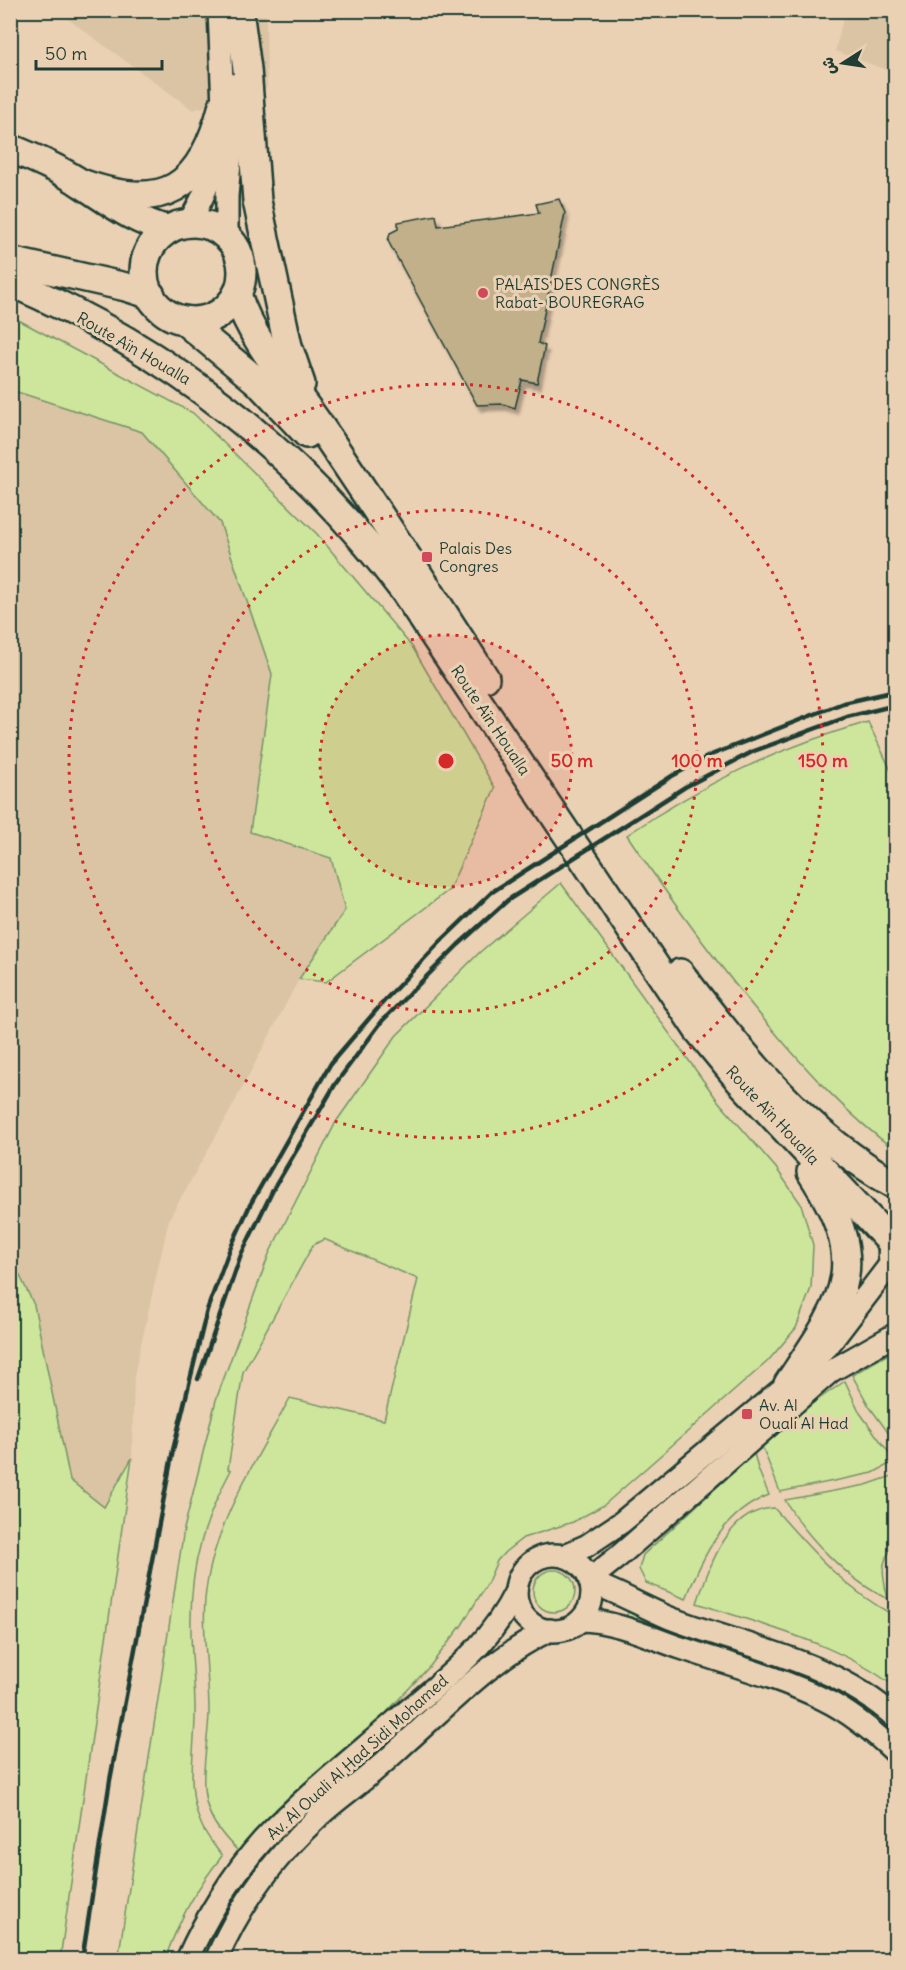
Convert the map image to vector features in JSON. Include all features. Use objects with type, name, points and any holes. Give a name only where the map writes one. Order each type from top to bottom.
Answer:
[{"type":"highway","points":[[238,10],[247,69],[254,171],[262,232],[288,346],[303,388],[322,429]]},
{"type":"highway","points":[[10,148],[81,183],[113,193],[137,197],[161,193],[183,181],[200,162],[214,134],[223,105]]},
{"type":"highway","points":[[81,183],[114,207],[131,216],[178,226],[209,225],[227,236],[234,244],[242,263],[241,284],[237,294],[224,310],[214,316],[194,321],[183,320]]},
{"type":"highway","points":[[178,226],[159,236],[148,254],[145,275],[151,295],[164,311],[183,320],[258,382],[313,442],[374,528],[429,627]]},
{"type":"highway","points":[[10,261],[126,287],[151,295]]},
{"type":"highway","name":"Route Aïn Houalla","points":[[10,282],[75,313],[155,357],[239,417],[296,468],[352,525],[399,583],[698,1030],[739,1080],[782,1125],[894,1253]]},
{"type":"highway","name":"Route Aïn Houalla","points":[[237,294],[255,336],[322,429],[471,656],[619,889],[708,1010],[760,1074],[805,1118],[852,1157],[896,1185]]},
{"type":"highway","points":[[782,1125],[823,1190],[841,1229],[847,1255],[846,1281],[838,1305],[788,1384]]},
{"type":"street","points":[[178,226],[206,192],[212,175],[222,126],[219,10]]},
{"type":"street","points":[[227,236],[226,196],[237,93],[238,10]]},
{"type":"street","points":[[562,1556],[586,1546],[622,1522],[788,1384],[827,1347],[894,1253]]},
{"type":"street","points":[[590,1581],[831,1371],[896,1335]]},
{"type":"street","points":[[549,1555],[562,1556],[579,1564],[590,1581],[592,1596],[588,1609],[581,1620],[561,1630],[539,1628],[527,1619],[519,1606],[516,1591],[519,1578],[526,1567],[537,1559],[549,1555]]},
{"type":"street","points":[[590,1581],[670,1618],[806,1663],[861,1691],[896,1718]]},
{"type":"street","name":"Av. Al Ouali Al Had Sidi Mohamed","points":[[187,1959],[201,1930],[236,1875],[263,1841],[310,1796],[477,1649],[505,1613],[516,1591]]},
{"type":"street","points":[[581,1620],[617,1625],[794,1686],[824,1699],[852,1716],[878,1736],[896,1754]]},
{"type":"street","name":"Av. Al Ouali Al Had Sidi Mohamed","points":[[216,1959],[242,1908],[257,1885],[281,1855],[309,1826],[501,1658],[550,1630]]},
{"type":"shaded area","points":[[57,11],[266,11],[267,88],[193,110]]},
{"type":"shaded area","points":[[845,11],[895,11],[895,73],[835,51]]},
{"type":"shaded area","points":[[11,390],[142,432],[220,523],[272,674],[250,831],[331,857],[345,910],[299,979],[229,1113],[169,1219],[134,1376],[132,1458],[104,1507],[70,1480],[34,1305],[11,1257]]},
{"type":"green space","points":[[11,316],[193,413],[317,534],[413,648],[495,788],[449,890],[326,982],[299,979],[345,910],[331,858],[250,832],[272,674],[220,523],[142,432],[11,390]]},
{"type":"green space","points":[[868,722],[895,779],[895,1150],[861,1123],[800,1062],[696,934],[627,835],[685,799],[743,768],[804,743]]},
{"type":"green space","points":[[561,883],[718,1101],[776,1168],[801,1204],[813,1245],[811,1288],[796,1328],[768,1361],[604,1505],[573,1522],[523,1538],[505,1552],[497,1561],[487,1584],[462,1625],[430,1666],[385,1714],[239,1852],[212,1819],[204,1790],[209,1713],[204,1627],[205,1599],[216,1545],[237,1494],[290,1398],[384,1420],[418,1279],[324,1239],[313,1245],[243,1372],[228,1469],[231,1470],[201,1541],[194,1578],[191,1630],[195,1709],[193,1797],[202,1826],[222,1856],[189,1905],[165,1959],[118,1960],[184,1529],[216,1400],[269,1254],[336,1122],[396,1036],[480,952]]},
{"type":"green space","points":[[11,1257],[34,1305],[70,1480],[104,1507],[132,1458],[60,1959],[11,1959]]},
{"type":"green space","points":[[895,1350],[895,1442],[869,1406],[852,1375]]},
{"type":"green space","points":[[845,1381],[860,1413],[895,1461],[873,1473],[780,1492],[762,1446],[806,1408]]},
{"type":"green space","points":[[754,1453],[769,1495],[753,1503],[727,1524],[708,1552],[686,1599],[646,1583],[639,1569],[643,1555]]},
{"type":"green space","points":[[895,1475],[895,1546],[886,1558],[883,1571],[888,1599],[858,1581],[830,1557],[804,1529],[785,1500],[866,1485]]},
{"type":"green space","points":[[774,1508],[815,1554],[844,1581],[877,1606],[895,1616],[895,1687],[873,1672],[825,1647],[697,1603],[715,1557],[732,1529],[744,1518],[758,1511]]},
{"type":"green space","points":[[554,1570],[562,1571],[569,1576],[574,1583],[574,1599],[569,1606],[562,1611],[554,1612],[546,1611],[539,1606],[534,1599],[533,1591],[534,1583],[539,1576],[546,1571]]},
{"type":"green space","points":[[629,1611],[663,1626],[801,1673],[834,1688],[866,1707],[895,1731],[895,1741],[625,1618]]},
{"type":"building","name":"PALAIS DES CONGRÈS Rabat- BOUREGRAG","points":[[559,199],[565,213],[538,343],[545,346],[537,383],[522,380],[515,408],[503,404],[477,405],[388,241],[390,233],[398,229],[398,222],[436,215],[438,226],[539,213],[536,204]]},
{"type":"railway","points":[[82,1960],[110,1780],[173,1450],[207,1310],[229,1251],[250,1205],[331,1063],[385,1000],[492,892],[672,776],[711,755],[843,703],[896,691]]},
{"type":"railway","points":[[198,1379],[241,1255],[273,1190],[336,1083],[383,1020],[458,945],[508,900],[685,787],[754,751],[847,717],[896,705]]},
{"type":"place","name":"PALAIS DES CONGRÈS Rabat- BOUREGRAG","points":[[483,293]]},
{"type":"place","name":"Palais Des Congres","points":[[427,557]]},
{"type":"place","name":"Av. Al Ouali Al Had","points":[[747,1414]]}]
